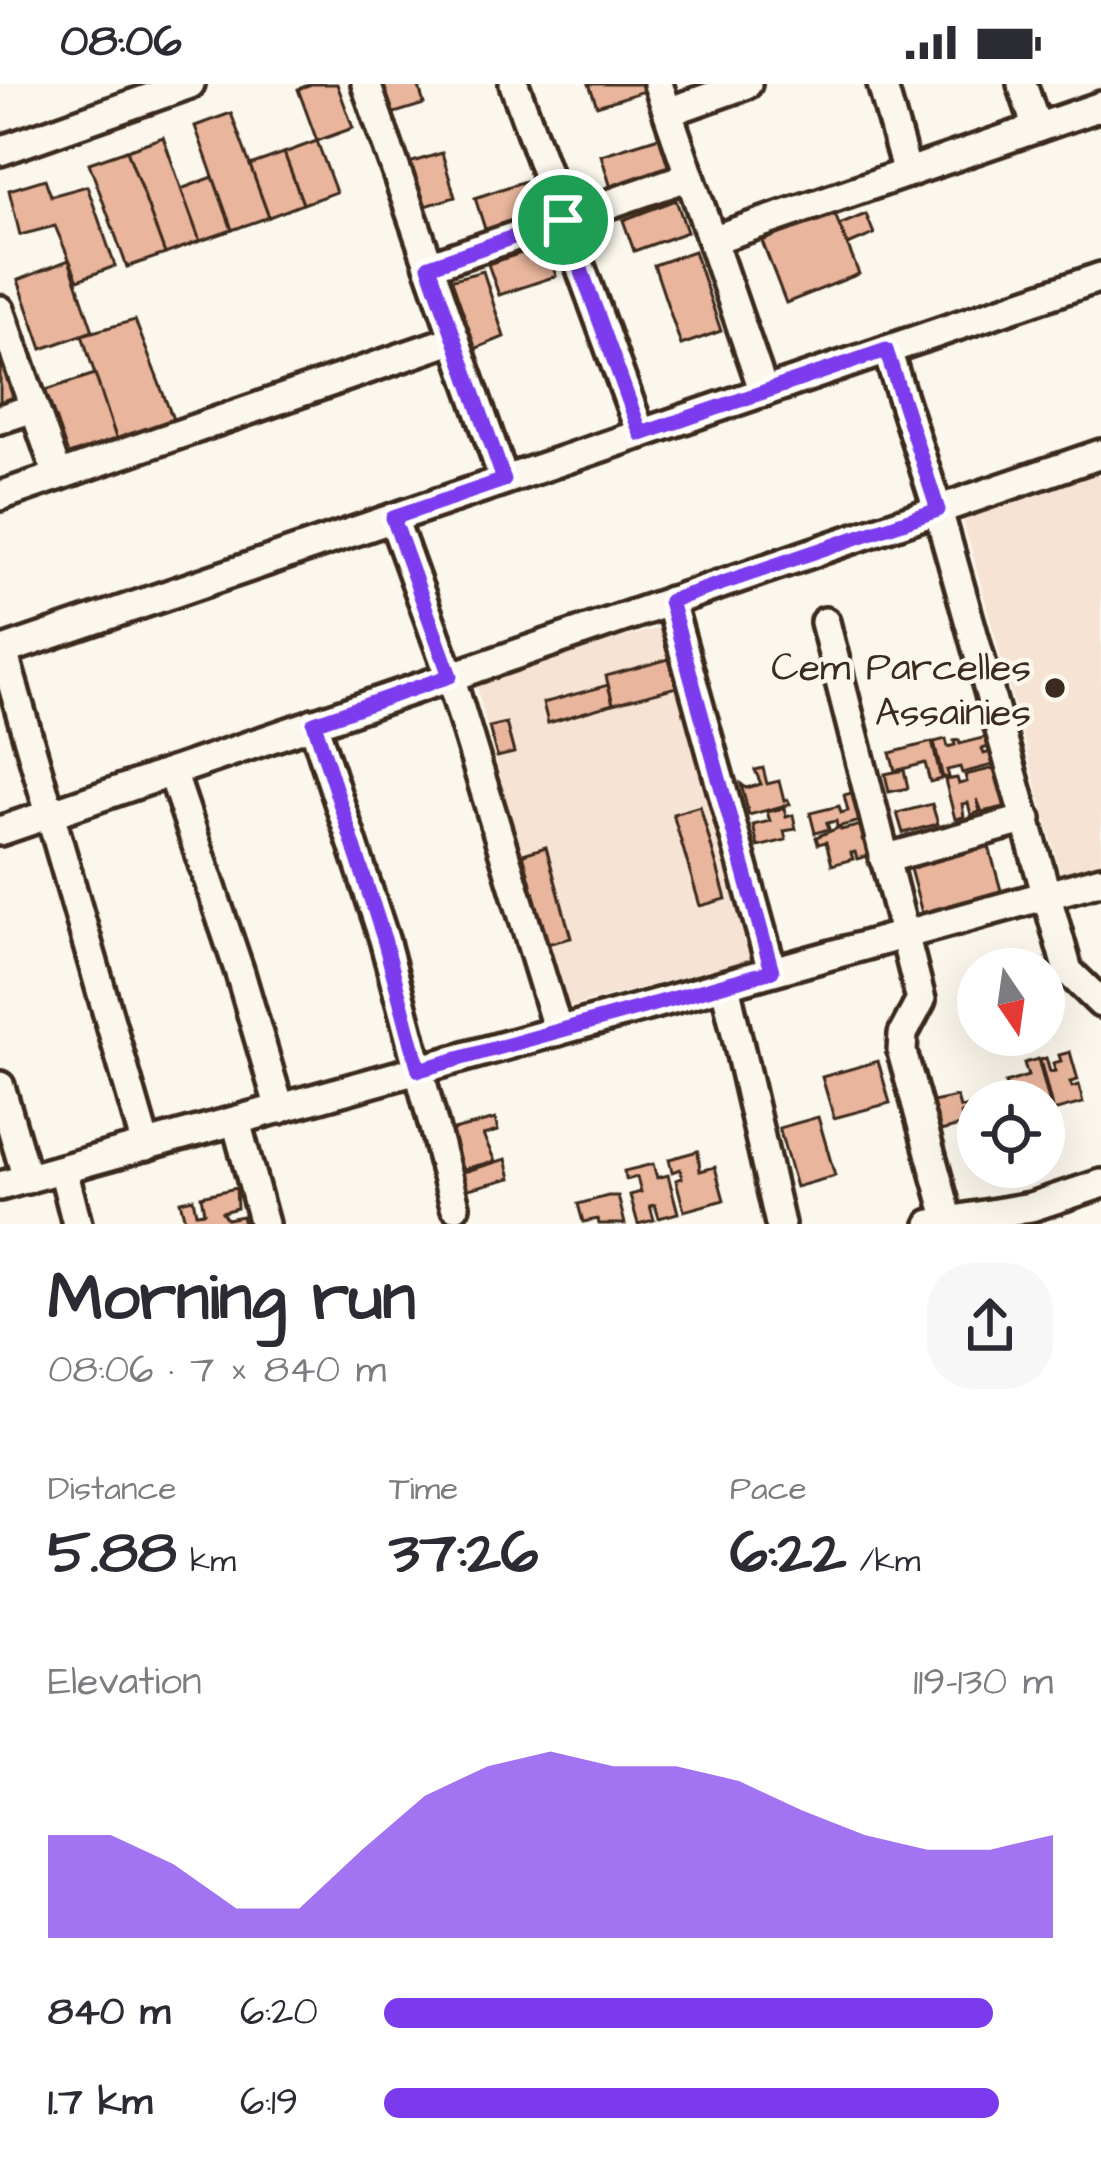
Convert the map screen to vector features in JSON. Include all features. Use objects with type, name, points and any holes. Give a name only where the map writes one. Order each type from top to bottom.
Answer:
[{"type":"street","points":[[0,151],[158,89],[190,84]]},
{"type":"street","points":[[366,84],[504,480]]},
{"type":"street","points":[[514,84],[641,434]]},
{"type":"street","points":[[658,84],[764,392]]},
{"type":"street","points":[[668,112],[747,84]]},
{"type":"street","points":[[882,84],[907,173]]},
{"type":"street","points":[[1022,84],[1037,128]]},
{"type":"street","points":[[712,240],[1101,106]]},
{"type":"street","points":[[429,266],[690,176]]},
{"type":"street","points":[[146,1146],[1,652],[1101,277]]},
{"type":"street","points":[[0,310],[58,476]]},
{"type":"street","points":[[0,496],[455,339]]},
{"type":"street","points":[[886,350],[938,510],[1068,971],[1101,1003]]},
{"type":"street","points":[[0,419],[34,408]]},
{"type":"street","points":[[0,831],[1101,454]]},
{"type":"street","points":[[393,518],[450,676],[558,1031]]},
{"type":"street","points":[[670,601],[772,971]]},
{"type":"street","points":[[825,622],[921,1000],[903,1034],[902,1052],[940,1223],[1031,1208],[1101,1184]]},
{"type":"street","points":[[314,723],[384,939],[455,1206]]},
{"type":"street","points":[[172,772],[241,973],[280,1108]]},
{"type":"street","points":[[884,859],[1027,819]]},
{"type":"street","points":[[0,1086],[13,1183],[1101,880]]},
{"type":"street","points":[[724,985],[780,1224]]},
{"type":"street","points":[[236,1121],[264,1224]]},
{"type":"street","points":[[63,1169],[77,1224]]},
{"type":"shaded area","name":"Cem Parcelles Assainies","points":[[1101,470],[1101,867],[1062,878],[960,509]]},
{"type":"shaded area","points":[[668,626],[755,958],[561,1009],[474,677]]},
{"type":"building","points":[[337,84],[353,128],[317,141],[298,89]]},
{"type":"building","points":[[375,84],[418,84],[424,104],[385,116]]},
{"type":"building","points":[[589,84],[641,84],[644,91],[597,106]]},
{"type":"building","points":[[231,113],[269,217],[232,230],[195,126]]},
{"type":"building","points":[[163,137],[200,241],[165,254],[127,150]]},
{"type":"building","points":[[659,137],[669,169],[611,188],[601,155]]},
{"type":"building","points":[[317,141],[336,192],[303,204],[284,153]]},
{"type":"building","points":[[127,150],[165,254],[127,267],[89,163]]},
{"type":"building","points":[[284,153],[303,204],[269,217],[250,165]]},
{"type":"building","points":[[442,153],[455,197],[419,208],[406,164]]},
{"type":"building","points":[[213,177],[232,230],[200,241],[181,189]]},
{"type":"building","points":[[45,179],[51,196],[87,186],[115,266],[78,280],[55,226],[20,235],[9,190]]},
{"type":"building","points":[[525,181],[537,215],[486,232],[475,198]]},
{"type":"building","points":[[676,200],[687,232],[634,251],[623,220]]},
{"type":"building","points":[[834,212],[859,274],[786,303],[762,241]]},
{"type":"building","points":[[866,214],[874,234],[848,245],[839,225]]},
{"type":"building","points":[[546,245],[556,276],[499,295],[488,264]]},
{"type":"building","points":[[694,251],[721,331],[681,345],[654,265]]},
{"type":"building","points":[[69,260],[93,331],[42,349],[18,280]]},
{"type":"building","points":[[483,271],[504,337],[465,353],[442,282]]},
{"type":"building","points":[[135,320],[174,422],[118,444],[82,335]]},
{"type":"building","points":[[8,355],[25,399],[0,408],[0,358]]},
{"type":"building","points":[[95,374],[118,444],[63,462],[40,392]]},
{"type":"building","points":[[669,659],[677,687],[613,704],[606,676]]},
{"type":"building","points":[[608,685],[613,704],[548,723],[543,703]]},
{"type":"building","points":[[506,723],[514,753],[497,757],[489,727]]},
{"type":"building","points":[[990,736],[992,746],[982,749],[984,754],[994,751],[997,764],[962,773],[960,767],[947,770],[949,777],[943,778],[934,742],[946,739],[948,747],[954,741],[960,744]]},
{"type":"building","points":[[932,742],[941,779],[930,782],[925,763],[895,771],[890,753]]},
{"type":"building","points":[[999,767],[1009,806],[982,812],[977,799],[980,812],[971,815],[968,803],[962,804],[964,817],[955,819],[945,780],[957,778],[959,784],[967,782],[965,775]]},
{"type":"building","points":[[763,768],[767,784],[779,781],[784,801],[790,804],[749,815],[741,784],[746,788],[761,784],[755,770]]},
{"type":"building","points":[[904,770],[908,788],[889,792],[885,774]]},
{"type":"building","points":[[862,790],[869,819],[837,827],[836,821],[827,823],[829,829],[815,833],[810,813],[839,806],[841,813],[848,811],[844,795]]},
{"type":"building","points":[[932,804],[938,824],[903,833],[897,813]]},
{"type":"building","points":[[700,806],[726,899],[700,906],[673,814]]},
{"type":"building","points":[[784,808],[786,817],[793,815],[796,829],[784,831],[786,840],[758,847],[753,825],[770,821],[767,812]]},
{"type":"building","points":[[870,823],[873,834],[861,840],[866,839],[878,853],[857,859],[851,853],[853,859],[832,865],[826,842],[818,844],[816,837],[840,827]]},
{"type":"building","points":[[988,843],[1002,894],[923,917],[909,865]]},
{"type":"building","points":[[546,847],[571,938],[547,944],[523,854]]},
{"type":"building","points":[[1070,1052],[1078,1080],[1070,1082],[1072,1087],[1079,1085],[1083,1103],[1065,1108],[1065,1080],[1045,1080],[1040,1060],[1046,1058],[1050,1072],[1055,1071],[1053,1063]]},
{"type":"building","points":[[1038,1059],[1044,1080],[1015,1080],[1028,1076],[1024,1063]]},
{"type":"building","points":[[878,1061],[890,1103],[834,1118],[822,1077]]},
{"type":"building","points":[[929,1088],[933,1102],[957,1097],[957,1127],[933,1133],[923,1089]]},
{"type":"building","points":[[818,1117],[835,1176],[796,1187],[779,1128]]},
{"type":"building","points":[[495,1119],[498,1131],[483,1135],[495,1161],[452,1172],[442,1133]]},
{"type":"building","points":[[698,1151],[700,1171],[715,1167],[724,1200],[684,1211],[676,1180],[682,1178],[680,1169],[672,1172],[669,1159]]},
{"type":"building","points":[[506,1159],[511,1178],[461,1191],[457,1174]]},
{"type":"building","points":[[653,1164],[657,1178],[668,1175],[678,1213],[659,1218],[655,1205],[650,1206],[654,1220],[638,1224],[630,1195],[641,1192],[637,1177],[626,1180],[624,1171]]},
{"type":"building","points":[[236,1188],[237,1208],[222,1212],[227,1219],[242,1216],[244,1224],[186,1224],[180,1201],[193,1198],[196,1213],[204,1212],[201,1196]]},
{"type":"building","points":[[618,1196],[625,1224],[599,1224],[598,1219],[583,1222],[578,1204]]},
{"type":"place","name":"Cem Parcelles Assainies","points":[[1055,688]]},
{"type":"route","points":[[563,220],[641,434],[886,350],[938,510],[670,601],[772,971],[419,1070],[384,939],[314,723],[450,676],[393,518],[504,480],[429,266],[563,220]]}]
